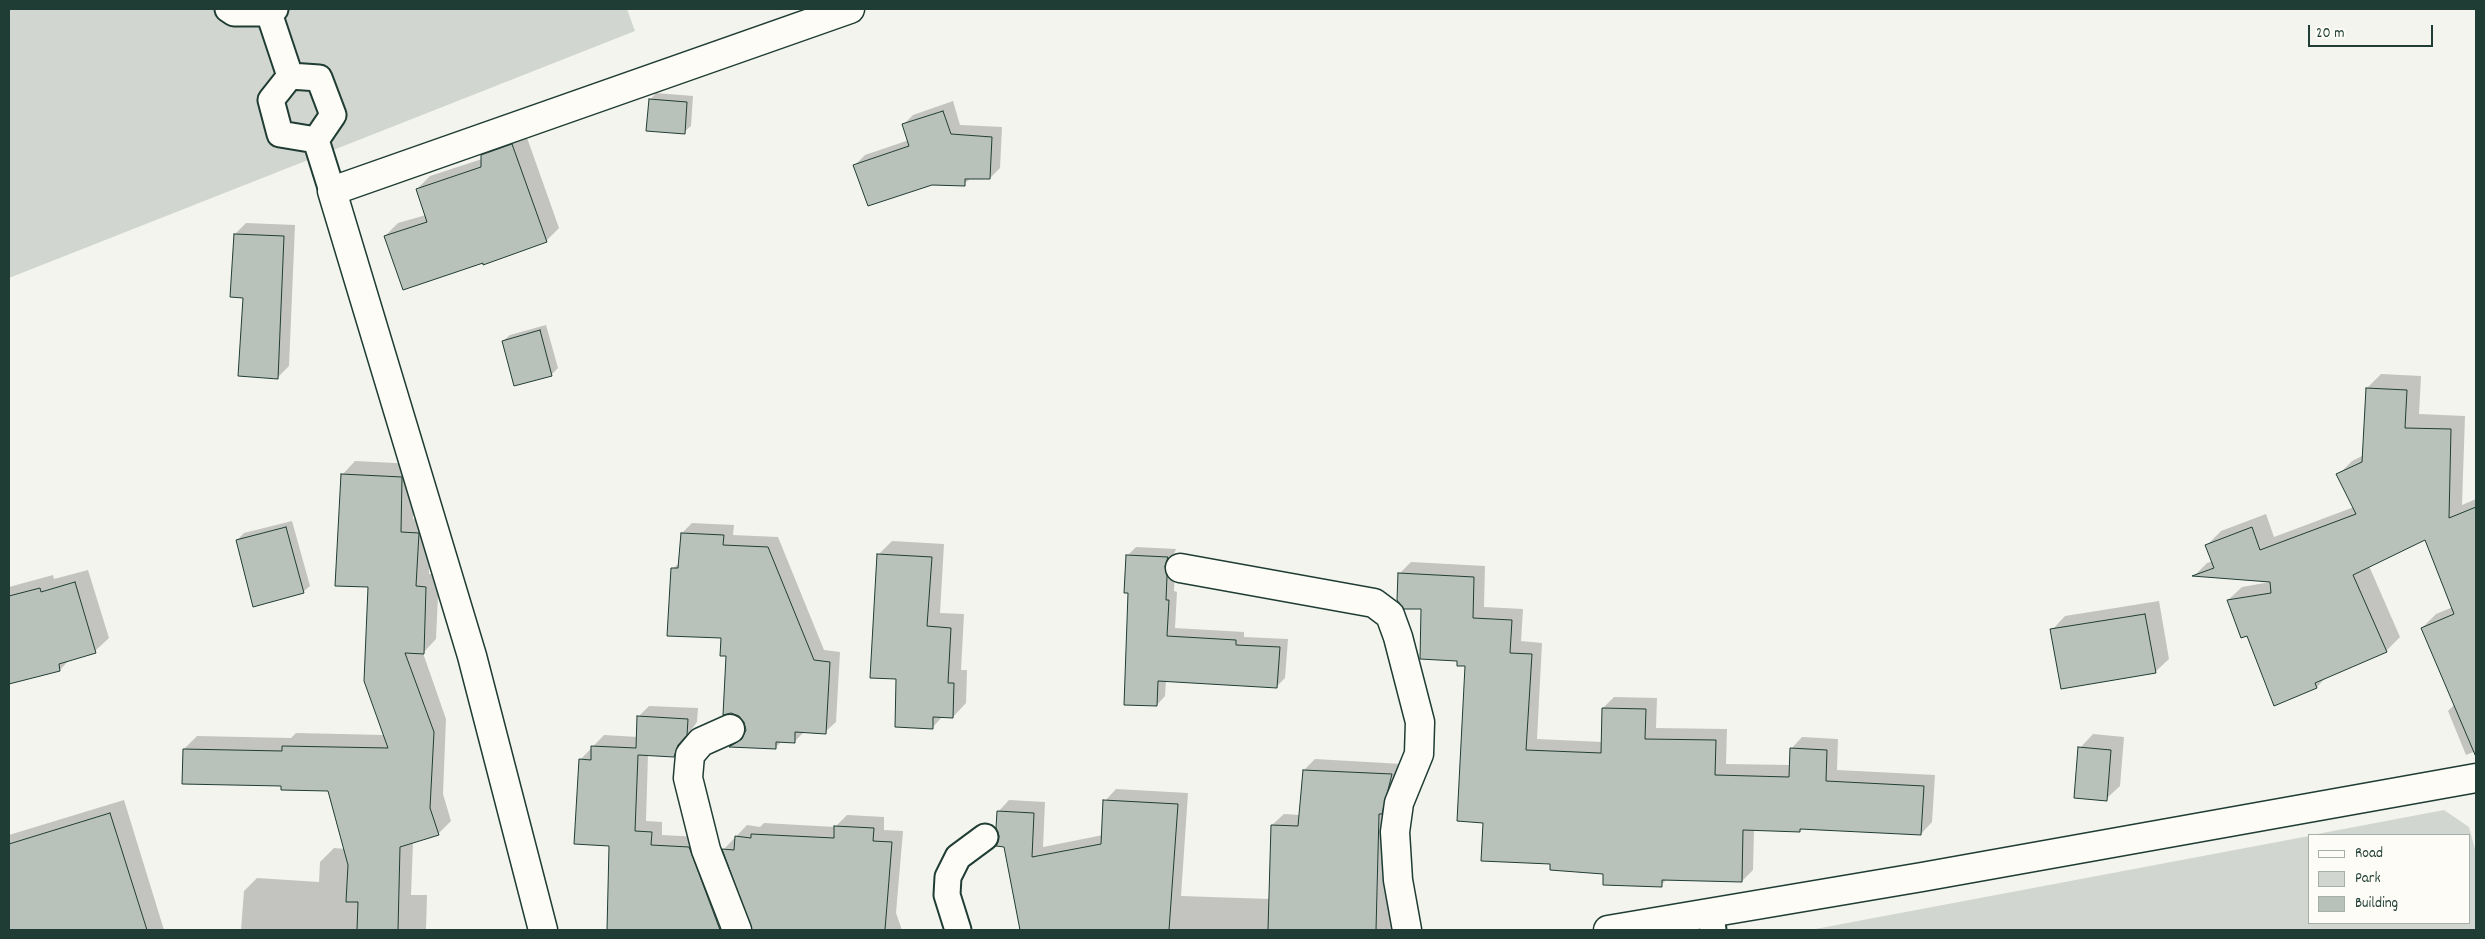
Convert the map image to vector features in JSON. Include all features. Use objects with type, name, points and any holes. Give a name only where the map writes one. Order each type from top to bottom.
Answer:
[{"type":"street","points":[[542,930],[472,656],[332,191],[850,9]]},
{"type":"street","points":[[1180,568],[1374,604],[1390,615],[1398,636],[1420,722],[1419,754],[1399,803],[1394,832],[1398,880],[1407,930]]},
{"type":"street","points":[[730,729],[701,742],[690,755],[688,778],[706,850],[737,930]]},
{"type":"street","points":[[1608,930],[1712,922],[2476,778]]},
{"type":"lane","points":[[228,9],[234,13],[272,11],[290,76]]},
{"type":"lane","points":[[290,76],[319,78],[333,115],[316,140]]},
{"type":"lane","points":[[290,76],[271,100],[280,134],[316,140]]},
{"type":"lane","points":[[316,140],[332,191]]},
{"type":"lane","points":[[958,930],[947,895],[948,878],[958,857],[985,837]]},
{"type":"green space","points":[[9,9],[627,9],[635,31],[9,278]]},
{"type":"green space","points":[[2444,810],[2469,827],[2476,853],[2476,930],[1810,930],[2308,836],[2308,924],[2470,924],[2470,834],[2317,834]]},
{"type":"building","points":[[649,99],[687,102],[685,134],[646,131]]},
{"type":"building","points":[[943,111],[951,134],[992,137],[990,179],[965,179],[965,186],[932,185],[868,206],[853,165],[909,146],[902,124]]},
{"type":"building","points":[[512,144],[547,242],[483,265],[483,263],[403,290],[384,236],[427,222],[416,189],[481,167],[481,155]]},
{"type":"building","points":[[234,234],[284,236],[278,379],[238,376],[243,298],[230,297]]},
{"type":"building","points":[[540,330],[552,376],[514,386],[502,341]]},
{"type":"building","points":[[2366,388],[2407,390],[2405,428],[2451,429],[2449,518],[2476,507],[2476,757],[2421,628],[2454,614],[2425,540],[2353,575],[2387,652],[2315,683],[2317,688],[2274,706],[2247,636],[2241,638],[2227,600],[2271,593],[2270,582],[2192,576],[2214,568],[2205,545],[2252,527],[2260,550],[2356,514],[2336,474],[2362,462]]},
{"type":"building","points":[[341,474],[402,477],[401,532],[419,533],[416,586],[426,587],[424,654],[405,653],[434,732],[430,808],[439,835],[400,847],[398,930],[357,930],[358,902],[346,902],[348,865],[328,791],[281,790],[281,786],[182,784],[183,749],[282,751],[282,746],[388,748],[364,681],[368,587],[335,586]]},
{"type":"building","points":[[286,527],[304,593],[253,607],[236,540]]},
{"type":"building","points":[[681,533],[724,535],[723,545],[768,547],[814,660],[830,662],[826,734],[795,732],[795,743],[776,742],[776,749],[729,747],[742,739],[746,730],[744,722],[739,716],[731,713],[723,715],[726,656],[720,656],[721,638],[667,636],[671,568],[678,568]]},
{"type":"building","points":[[877,554],[932,557],[927,626],[951,628],[948,683],[954,683],[953,718],[933,717],[933,729],[895,727],[896,679],[870,678]]},
{"type":"building","points":[[1126,555],[1168,557],[1165,566],[1167,576],[1166,600],[1169,600],[1167,636],[1236,640],[1236,645],[1280,647],[1277,688],[1158,681],[1157,706],[1124,705],[1128,593],[1124,593]]},
{"type":"building","points":[[1398,573],[1474,577],[1473,618],[1512,620],[1510,653],[1532,654],[1526,750],[1601,753],[1602,708],[1646,709],[1645,739],[1716,740],[1715,775],[1789,777],[1790,748],[1827,750],[1826,781],[1924,786],[1921,835],[1800,829],[1800,832],[1743,830],[1742,882],[1662,880],[1662,887],[1603,885],[1603,874],[1550,870],[1550,864],[1481,861],[1483,823],[1457,821],[1465,666],[1457,666],[1457,661],[1420,659],[1421,609],[1404,609],[1397,600]]},
{"type":"building","points":[[75,582],[96,653],[59,664],[60,671],[9,684],[9,596],[40,588],[41,592]]},
{"type":"building","points":[[2145,614],[2156,673],[2061,689],[2050,629]]},
{"type":"building","points":[[637,716],[688,719],[687,735],[678,745],[674,757],[638,755],[635,831],[652,832],[651,845],[689,847],[720,930],[607,930],[609,846],[574,844],[579,759],[591,760],[591,746],[636,748]]},
{"type":"building","points":[[2078,747],[2111,750],[2107,801],[2074,798]]},
{"type":"building","points":[[1303,770],[1392,774],[1382,814],[1379,814],[1376,930],[1268,930],[1271,825],[1298,826]]},
{"type":"building","points":[[1103,800],[1178,804],[1169,930],[1020,930],[1004,847],[996,846],[999,836],[996,828],[997,811],[1034,813],[1032,857],[1101,844]]},
{"type":"building","points":[[110,813],[147,930],[9,930],[9,844]]},
{"type":"building","points":[[834,826],[874,828],[873,841],[892,842],[885,930],[752,930],[722,849],[734,850],[735,836],[751,838],[751,834],[834,838]]}]
